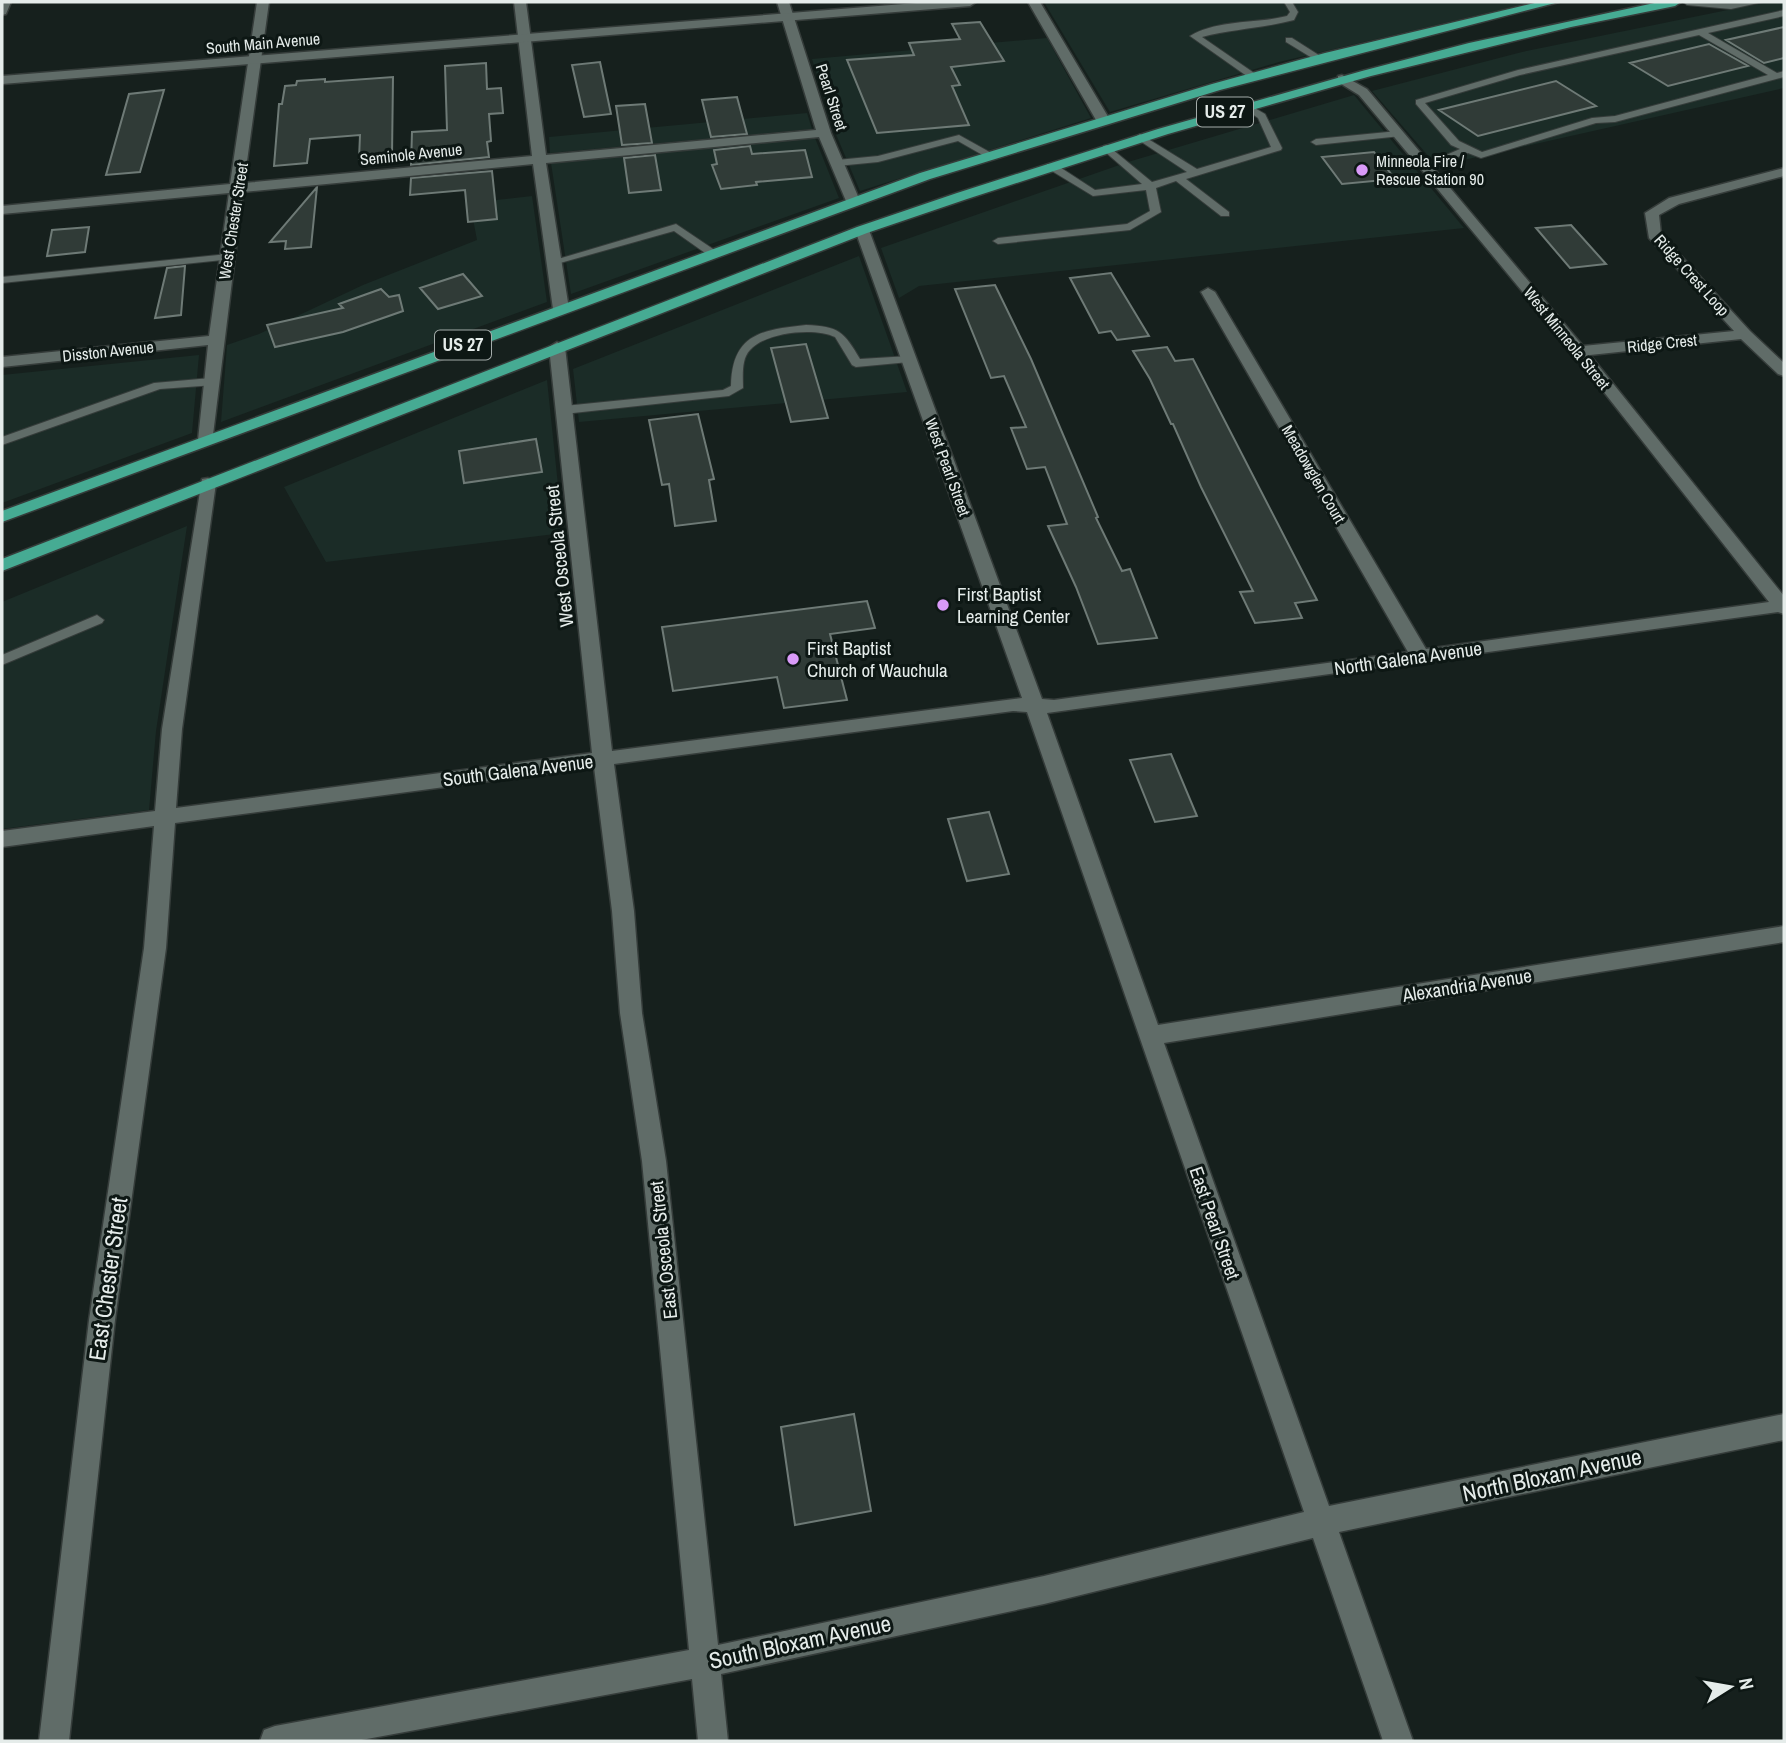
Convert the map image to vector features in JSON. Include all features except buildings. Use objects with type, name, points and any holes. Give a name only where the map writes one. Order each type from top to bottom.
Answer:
[{"type":"highway","name":"US 27","points":[[2,517],[926,176],[1254,76],[1553,2]]},
{"type":"highway","name":"US 27","points":[[2,565],[862,230],[1051,166],[1140,137],[1342,79],[1556,26],[1675,2]]},
{"type":"highway","points":[[862,230],[885,204],[926,176]]},
{"type":"highway","points":[[786,259],[831,226],[853,201]]},
{"type":"street","points":[[2,11],[5,2]]},
{"type":"street","name":"West Chester Street","points":[[206,440],[214,340],[228,257],[262,2]]},
{"type":"street","points":[[520,2],[561,309]]},
{"type":"street","name":"Pearl Street","points":[[783,2],[824,133],[853,201]]},
{"type":"street","name":"South Main Avenue","points":[[2,80],[970,2]]},
{"type":"street","points":[[1034,2],[1103,120]]},
{"type":"street","name":"West Minneola Street","points":[[1342,79],[1363,93],[1426,166],[1579,351],[1783,607]]},
{"type":"street","name":"Seminole Avenue","points":[[2,210],[824,133]]},
{"type":"street","name":"Ridge Crest Loop","points":[[1784,172],[1674,201],[1652,213],[1654,235],[1745,334],[1784,371]]},
{"type":"street","name":"West Pearl Street","points":[[862,230],[1034,704]]},
{"type":"street","name":"Meadowglen Court","points":[[1208,292],[1421,657]]},
{"type":"street","name":"Ridge Crest","points":[[1579,351],[1745,334]]},
{"type":"street","name":"Disston Avenue","points":[[2,362],[214,340]]},
{"type":"street","name":"West Osceola Street","points":[[557,347],[603,760]]},
{"type":"street","points":[[166,818],[173,729],[208,483]]},
{"type":"street","name":"North Galena Avenue","points":[[1034,704],[1054,707],[1783,607]]},
{"type":"street","name":"South Galena Avenue","points":[[2,839],[329,797],[488,772],[603,760],[1013,704],[1034,704]]},
{"type":"street","name":"East Pearl Street","points":[[1034,704],[1398,1741]]},
{"type":"street","name":"East Osceola Street","points":[[603,760],[623,911],[631,1013],[654,1161],[713,1741]]},
{"type":"street","name":"East Chester Street","points":[[54,1741],[102,1320],[155,948],[166,818]]},
{"type":"street","name":"Alexandria Avenue","points":[[1150,1036],[1784,934]]},
{"type":"street","name":"North Bloxam Avenue","points":[[1320,1522],[1784,1427]]},
{"type":"street","name":"South Bloxam Avenue","points":[[275,1741],[706,1662],[1044,1590],[1320,1522]]},
{"type":"lane","points":[[1254,76],[1195,36],[1240,25],[1265,25],[1291,18],[1294,12],[1288,2]]},
{"type":"lane","points":[[1688,2],[1731,6],[1759,2]]},
{"type":"lane","points":[[1780,75],[1615,119],[1595,120],[1481,155],[1455,143],[1419,102],[1518,73],[1784,13]]},
{"type":"lane","points":[[1699,31],[1780,75]]},
{"type":"lane","points":[[1289,40],[1320,59]]},
{"type":"lane","points":[[1051,166],[1093,193],[1150,186],[1277,148],[1262,116],[1246,106]]},
{"type":"lane","points":[[1316,142],[1398,134]]},
{"type":"lane","points":[[1140,137],[1195,172]]},
{"type":"lane","points":[[837,163],[878,159],[959,138],[990,155]]},
{"type":"lane","points":[[998,241],[1130,227],[1156,212],[1150,186],[1107,148]]},
{"type":"lane","points":[[1426,166],[1469,149]]},
{"type":"lane","points":[[1177,177],[1225,214]]},
{"type":"lane","points":[[553,262],[676,227],[712,253]]},
{"type":"lane","points":[[2,280],[228,257]]},
{"type":"lane","points":[[564,410],[725,393],[737,388],[737,370],[744,348],[762,336],[793,331],[823,329],[840,336],[856,363],[909,359]]},
{"type":"lane","points":[[2,441],[158,386],[211,382]]},
{"type":"lane","points":[[2,660],[96,620]]},
{"type":"shaded area","points":[[1044,2],[1533,2],[1279,62],[1110,112]]},
{"type":"shaded area","points":[[1767,2],[1784,2],[1784,88],[1437,166],[1372,91],[1522,52]]},
{"type":"shaded area","points":[[1047,38],[1091,118],[860,191],[835,132],[812,59]]},
{"type":"shaded area","points":[[1354,95],[1464,228],[919,286],[899,298],[881,248],[1128,162]]},
{"type":"shaded area","points":[[807,113],[812,129],[550,153],[549,137]]},
{"type":"shaded area","points":[[815,138],[839,198],[571,294],[551,163]]},
{"type":"shaded area","points":[[532,196],[547,302],[221,422],[227,345],[259,334],[363,285],[477,240],[470,203]]},
{"type":"shaded area","points":[[859,256],[907,392],[579,422],[573,369]]},
{"type":"shaded area","points":[[199,355],[192,433],[2,503],[2,375]]},
{"type":"shaded area","points":[[547,380],[563,533],[326,562],[284,487]]},
{"type":"shaded area","points":[[187,526],[156,731],[149,810],[2,829],[2,602]]},
{"type":"place","name":"Minneola Fire / Rescue Station 90","points":[[1362,170]]},
{"type":"place","name":"First Baptist Learning Center","points":[[943,605]]},
{"type":"place","name":"First Baptist Church of Wauchula","points":[[793,659]]}]
